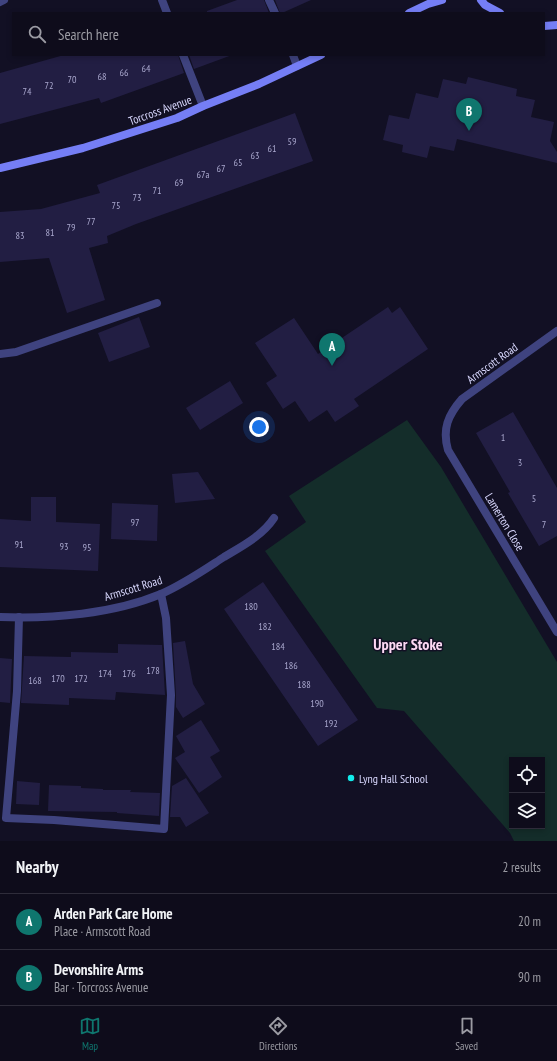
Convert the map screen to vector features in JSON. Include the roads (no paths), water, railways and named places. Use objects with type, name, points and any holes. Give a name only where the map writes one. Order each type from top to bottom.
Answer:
[{"type":"street","points":[[0,2],[4,0]]},
{"type":"street","points":[[162,0],[167,12]]},
{"type":"street","points":[[269,0],[275,12]]},
{"type":"street","points":[[411,12],[428,4],[442,0]]},
{"type":"street","points":[[481,0],[485,5],[498,12]]},
{"type":"street","points":[[545,26],[557,25]]},
{"type":"street","points":[[183,56],[203,106]]},
{"type":"street","points":[[293,56],[297,66]]},
{"type":"street","name":"Torcross Avenue","points":[[0,168],[83,148],[177,118],[259,84],[319,56]]},
{"type":"street","points":[[0,354],[16,352],[157,303]]},
{"type":"street","name":"Armscott Road","points":[[448,420],[453,409],[462,399],[557,331]]},
{"type":"street","name":"Lamerton Close","points":[[448,420],[446,442],[448,450],[557,632]]},
{"type":"street","name":"Armscott Road","points":[[0,616],[18,617],[84,614],[112,608],[161,594],[192,578],[256,537],[274,518]]},
{"type":"street","points":[[18,617],[17,691],[3,818],[54,820],[164,829],[171,695],[170,657],[166,618],[161,594]]},
{"type":"place","name":"Devonshire Arms","points":[[469,131]]},
{"type":"place","name":"Arden Park Care Home","points":[[332,366]]},
{"type":"place","name":"Lyng Hall School","points":[[351,778]]},
{"type":"district","name":"Upper Stoke","points":[[408,644]]}]
